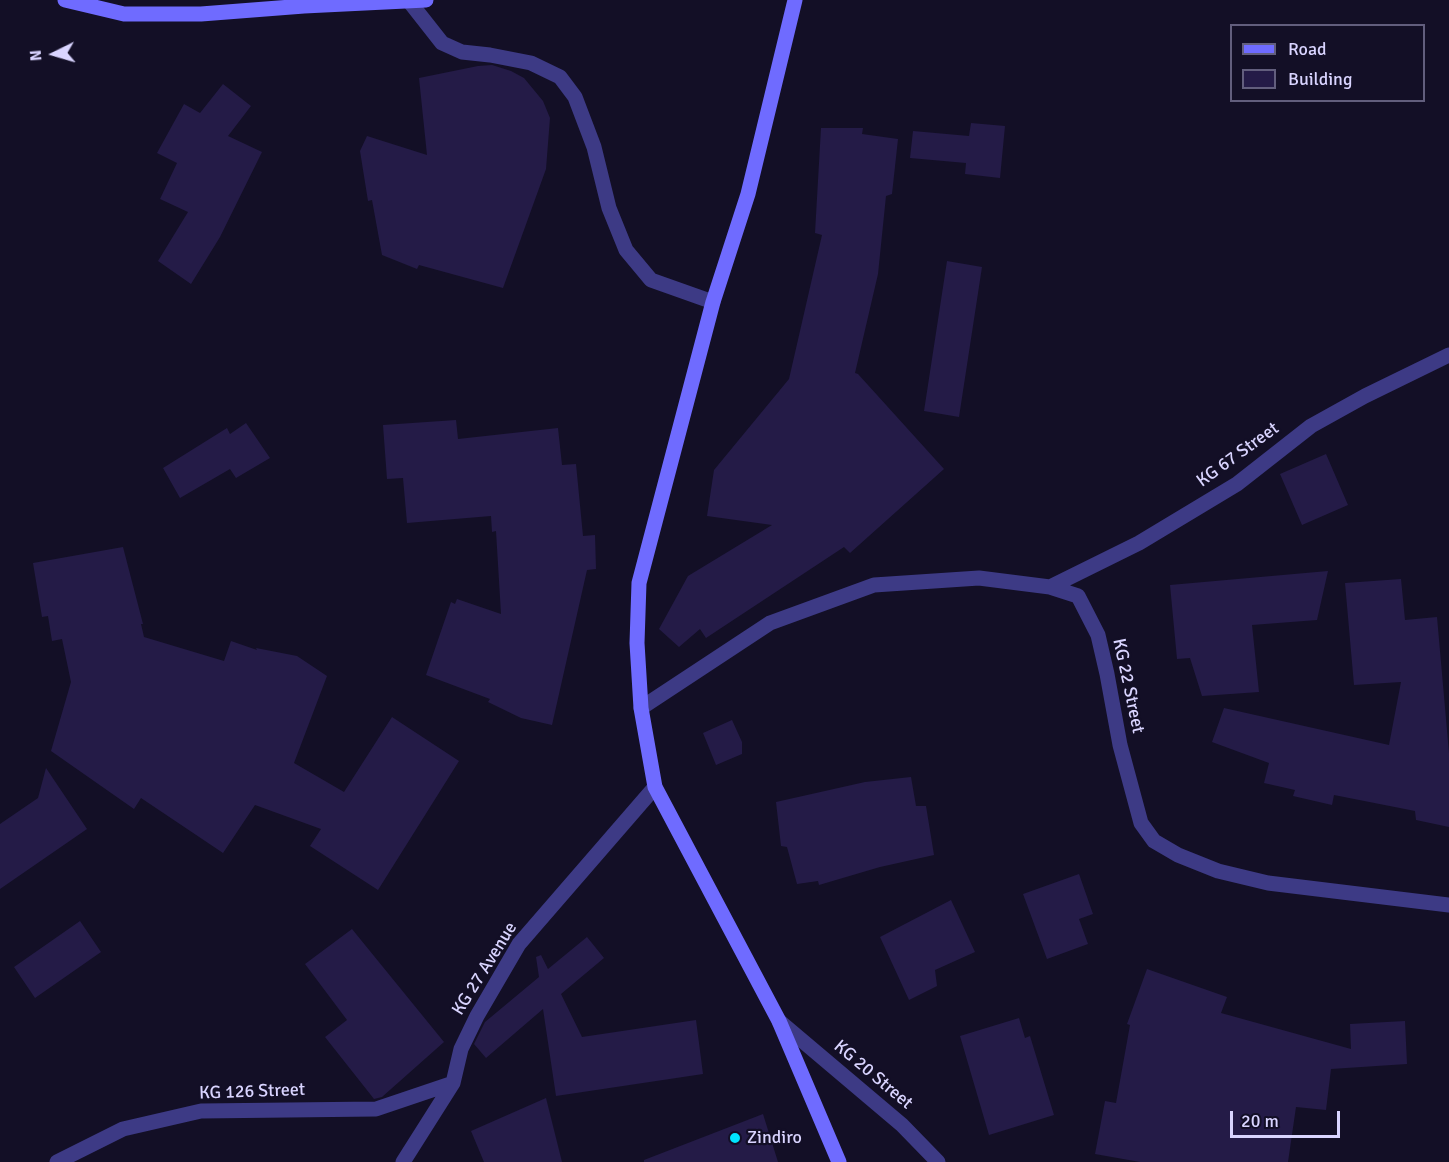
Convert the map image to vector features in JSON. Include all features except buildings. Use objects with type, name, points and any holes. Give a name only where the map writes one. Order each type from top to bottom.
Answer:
[{"type":"main road","points":[[66,0],[124,14],[201,14],[303,3],[426,0]]},
{"type":"main road","points":[[795,0],[748,194],[713,302],[639,583],[637,643],[641,708],[655,788],[779,1021],[839,1162]]},
{"type":"street","points":[[410,1],[442,43],[462,52],[531,63],[560,77],[575,97],[594,147],[609,208],[627,250],[651,280],[713,302]]},
{"type":"street","name":"KG 67 Street","points":[[1050,586],[1139,543],[1237,484],[1311,426],[1365,396],[1449,355]]},
{"type":"street","name":"KG 22 Street","points":[[641,708],[770,623],[874,585],[978,578],[1050,586],[1078,596],[1098,635],[1123,756],[1142,823],[1154,842],[1218,872],[1268,883],[1449,905]]},
{"type":"street","name":"KG 27 Avenue","points":[[403,1162],[453,1083],[461,1049],[477,1016],[519,944],[655,788]]},
{"type":"street","name":"KG 20 Street","points":[[779,1021],[902,1125],[938,1162]]},
{"type":"street","name":"KG 126 Street","points":[[57,1162],[123,1129],[201,1111],[376,1109],[453,1083]]},
{"type":"place","name":"Zindiro","points":[[735,1138]]}]
